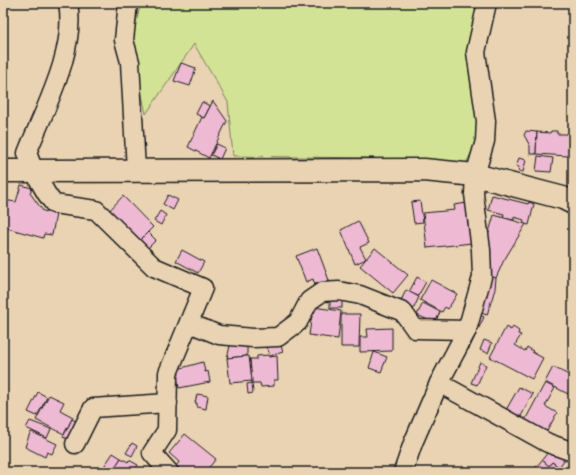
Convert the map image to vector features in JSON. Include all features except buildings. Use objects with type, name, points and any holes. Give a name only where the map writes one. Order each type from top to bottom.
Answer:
[{"type":"street","points":[[68,3],[68,38],[61,68],[27,153],[34,170],[44,191],[54,204],[96,210],[154,266],[203,288],[168,373],[167,430],[152,453],[169,472]]},
{"type":"street","points":[[128,3],[124,40],[130,62],[136,170]]},
{"type":"street","points":[[403,472],[413,443],[439,383],[467,330],[482,277],[481,250],[474,194],[475,175],[485,141],[486,121],[476,52],[486,3]]},
{"type":"street","points":[[3,171],[424,170],[475,175],[563,198],[573,203]]},
{"type":"street","points":[[189,323],[219,335],[253,338],[278,337],[298,322],[309,300],[322,292],[339,291],[360,295],[402,312],[415,329],[467,330]]},
{"type":"street","points":[[439,383],[548,443],[573,452]]},
{"type":"street","points":[[75,444],[93,408],[168,403]]},
{"type":"green space","points":[[141,3],[480,3],[480,136],[465,165],[370,158],[233,156],[228,102],[194,44],[146,114],[131,42]]}]
